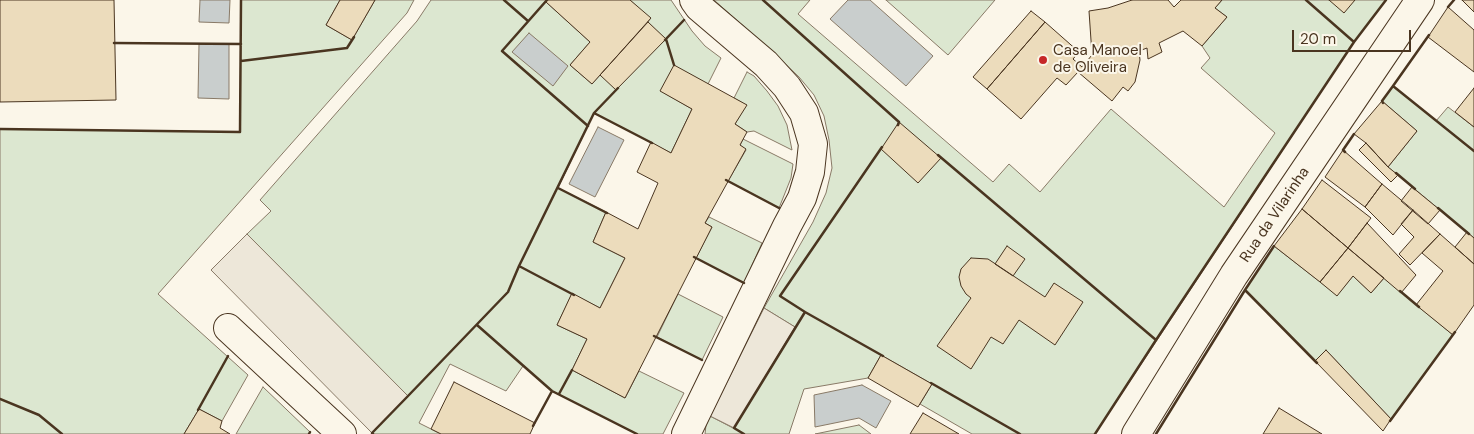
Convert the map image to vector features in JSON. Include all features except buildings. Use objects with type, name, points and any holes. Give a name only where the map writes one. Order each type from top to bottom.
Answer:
[{"type":"street","points":[[686,434],[802,198],[810,172],[813,144],[804,113],[787,87],[766,64],[699,7],[694,0]]},
{"type":"street","name":"Rua da Vilarinha","points":[[1136,434],[1234,275],[1420,0]]},
{"type":"street","points":[[228,328],[342,434]]},
{"type":"green space","points":[[241,0],[340,0],[326,25],[352,40],[375,0],[414,0],[407,13],[158,294],[248,375],[222,421],[199,409],[184,434],[0,434],[0,129],[240,132]]},
{"type":"green space","points":[[431,0],[547,0],[546,2],[590,42],[570,65],[592,84],[600,75],[665,39],[648,22],[650,19],[630,0],[671,0],[692,31],[705,46],[721,58],[708,84],[661,91],[692,109],[671,153],[594,113],[558,188],[606,212],[593,242],[625,258],[600,308],[572,294],[557,325],[587,339],[572,370],[625,398],[639,371],[684,393],[663,434],[637,434],[552,391],[523,366],[506,391],[450,364],[419,423],[441,434],[373,434],[408,397],[247,234],[271,211],[260,200],[417,21]]},
{"type":"green space","points":[[714,0],[810,0],[798,14],[993,182],[1009,164],[1040,192],[1111,109],[1224,207],[1275,133],[1201,68],[1210,58],[1202,46],[1227,17],[1215,8],[1222,0],[1386,0],[1354,42],[1095,434],[972,434],[920,404],[932,384],[881,355],[868,378],[804,389],[789,434],[705,434],[710,416],[733,428],[795,327],[764,308],[813,222],[826,193],[832,168],[824,116],[814,95],[799,77],[776,55]]},
{"type":"green space","points":[[886,0],[995,0],[948,55]]},
{"type":"green space","points":[[747,72],[754,76],[778,106],[787,125],[792,150],[754,131],[747,132],[735,124],[746,105],[734,98]]},
{"type":"green space","points":[[1393,86],[1436,121],[1448,107],[1474,127],[1474,238],[1388,167],[1417,131],[1382,101]]},
{"type":"green space","points":[[743,139],[793,164],[791,178],[779,208],[728,181],[746,150],[740,145]]},
{"type":"green space","points":[[709,217],[762,243],[744,283],[696,258],[712,227],[705,223]]},
{"type":"green space","points":[[1274,246],[1337,295],[1353,276],[1371,293],[1384,278],[1453,335],[1391,419],[1327,351],[1315,361],[1245,290]]},
{"type":"green space","points":[[678,294],[723,317],[702,360],[657,337]]},
{"type":"green space","points":[[263,387],[310,432],[309,434],[236,434]]},
{"type":"green space","points":[[859,425],[871,434],[815,434]]},
{"type":"shaded area","points":[[200,0],[230,0],[229,23],[199,22]]},
{"type":"shaded area","points":[[848,0],[870,0],[933,56],[906,86],[830,19]]},
{"type":"shaded area","points":[[529,33],[568,66],[553,86],[512,52]]},
{"type":"shaded area","points":[[199,44],[229,44],[229,99],[198,98]]},
{"type":"shaded area","points":[[598,127],[624,140],[595,197],[569,184]]},
{"type":"shaded area","points":[[247,234],[408,396],[372,433],[211,270]]},
{"type":"shaded area","points":[[764,308],[795,327],[734,428],[710,416]]},
{"type":"shaded area","points":[[862,385],[891,401],[876,428],[859,418],[815,427],[814,395]]},
{"type":"wall","points":[[0,129],[240,132],[241,0]]},
{"type":"wall","points":[[504,0],[528,21]]},
{"type":"wall","points":[[547,0],[502,51],[588,126]]},
{"type":"wall","points":[[763,0],[899,122],[898,125]]},
{"type":"wall","points":[[938,155],[1156,340],[1354,42],[1306,0]]},
{"type":"wall","points":[[1354,42],[1386,0]]},
{"type":"wall","points":[[1448,7],[1454,0]]},
{"type":"wall","points":[[665,40],[684,20]]},
{"type":"wall","points":[[1393,86],[1429,35]]},
{"type":"wall","points":[[241,61],[347,48],[354,37]]},
{"type":"wall","points":[[666,39],[674,65]]},
{"type":"wall","points":[[114,43],[241,44]]},
{"type":"wall","points":[[1383,103],[1382,101],[1393,86],[1474,151]]},
{"type":"wall","points":[[373,434],[508,292],[594,113],[618,88]]},
{"type":"wall","points":[[594,113],[652,143]]},
{"type":"wall","points":[[1345,152],[1343,150],[1354,134]]},
{"type":"wall","points":[[744,434],[734,428],[805,312],[780,296],[882,147]]},
{"type":"wall","points":[[1396,173],[1415,189]]},
{"type":"wall","points":[[726,180],[779,208]]},
{"type":"wall","points":[[558,188],[607,213]]},
{"type":"wall","points":[[1438,208],[1469,234]]},
{"type":"wall","points":[[1245,290],[1274,246]]},
{"type":"wall","points":[[694,257],[744,283]]},
{"type":"wall","points":[[519,266],[574,295]]},
{"type":"wall","points":[[1156,434],[1245,290],[1317,363]]},
{"type":"wall","points":[[1400,291],[1419,307]]},
{"type":"wall","points":[[805,312],[883,356]]},
{"type":"wall","points":[[477,325],[552,391],[637,434]]},
{"type":"wall","points":[[1390,421],[1455,332]]},
{"type":"wall","points":[[654,336],[702,360]]},
{"type":"wall","points":[[1095,434],[1156,340]]},
{"type":"wall","points":[[198,410],[228,356]]},
{"type":"wall","points":[[559,394],[572,370]]},
{"type":"wall","points":[[931,383],[1020,434]]},
{"type":"wall","points":[[533,426],[552,391]]},
{"type":"wall","points":[[0,399],[39,415],[62,434]]},
{"type":"place","name":"Casa Manoel de Oliveira","points":[[1043,60]]}]
